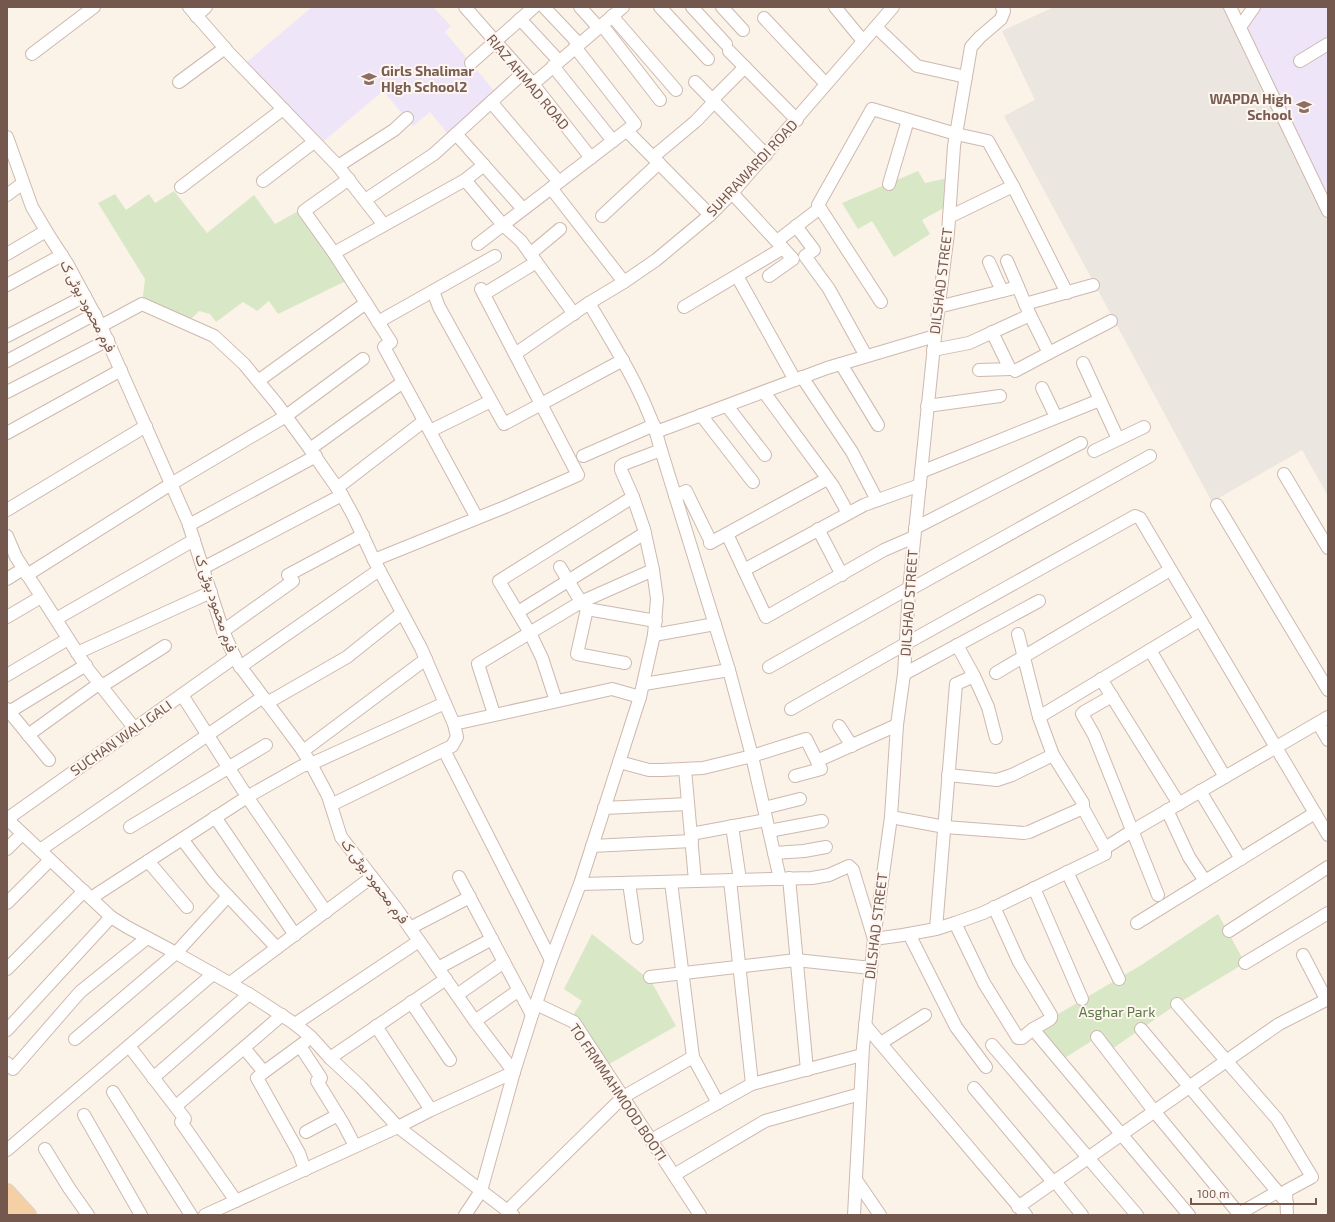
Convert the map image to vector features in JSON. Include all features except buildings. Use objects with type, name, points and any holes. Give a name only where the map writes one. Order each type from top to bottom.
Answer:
[{"type":"main road","points":[[7,1192],[28,1215]]},
{"type":"street","points":[[32,54],[94,7]]},
{"type":"street","points":[[206,7],[192,12],[282,109],[338,166],[384,225]]},
{"type":"street","points":[[471,63],[534,7]]},
{"type":"street","points":[[478,244],[635,124],[577,46],[544,7]]},
{"type":"street","points":[[580,7],[600,26],[660,100]]},
{"type":"street","points":[[660,7],[708,59]]},
{"type":"street","points":[[692,7],[745,67],[797,120]]},
{"type":"street","points":[[722,7],[743,30]]},
{"type":"street","points":[[836,7],[863,41]]},
{"type":"street","name":"SUHRAWARDI ROAD","points":[[515,354],[589,303],[624,282],[656,260],[710,215],[732,193],[797,120],[826,84],[894,7]]},
{"type":"street","name":"DILSHAD STREET","points":[[854,1215],[862,1055],[874,939],[891,817],[897,725],[904,674],[909,589],[934,336],[949,217],[954,146],[971,47],[1001,19],[1004,11],[1002,7]]},
{"type":"street","points":[[1230,7],[1328,211]]},
{"type":"street","points":[[1240,27],[1254,7]]},
{"type":"street","name":"RIAZ AHMAD ROAD","points":[[470,9],[495,41],[523,72],[590,158]]},
{"type":"street","points":[[532,84],[616,11],[676,90]]},
{"type":"street","points":[[764,18],[826,84]]},
{"type":"street","points":[[520,19],[556,63],[613,140]]},
{"type":"street","points":[[876,27],[916,66],[966,77]]},
{"type":"street","points":[[1300,61],[1328,44]]},
{"type":"street","points":[[179,82],[225,48]]},
{"type":"street","points":[[602,216],[696,121],[745,67]]},
{"type":"street","points":[[365,200],[434,154],[523,72]]},
{"type":"street","points":[[694,82],[766,155]]},
{"type":"street","points":[[491,102],[555,185],[624,282]]},
{"type":"street","points":[[181,187],[282,109]]},
{"type":"street","points":[[881,302],[818,206],[872,110],[956,134],[988,141],[1013,186],[1067,293]]},
{"type":"street","points":[[338,166],[394,130],[407,118]]},
{"type":"street","points":[[889,184],[908,120]]},
{"type":"street","points":[[627,131],[710,215]]},
{"type":"street","points":[[456,134],[523,209]]},
{"type":"street","name":"فرم محمود بوٹی ک","points":[[7,137],[32,206],[62,255],[102,326],[189,525],[223,631],[238,662],[311,764],[328,796],[340,837],[410,928],[475,1021],[514,1072]]},
{"type":"street","points":[[263,181],[314,142]]},
{"type":"street","points":[[334,253],[465,180],[484,165]]},
{"type":"street","points":[[349,179],[304,211],[334,253],[391,342],[384,347],[477,518]]},
{"type":"street","points":[[465,180],[503,225],[521,241],[530,260],[574,314]]},
{"type":"street","points":[[7,195],[23,183]]},
{"type":"street","points":[[949,217],[1013,186]]},
{"type":"street","points":[[732,193],[793,259],[769,276]]},
{"type":"street","points":[[684,307],[737,276],[780,244],[796,226],[820,208]]},
{"type":"street","points":[[796,226],[814,250],[805,256],[829,289],[866,356]]},
{"type":"street","points":[[541,404],[482,291],[530,260],[560,229]]},
{"type":"street","points":[[7,254],[46,231]]},
{"type":"street","points":[[7,285],[62,255]]},
{"type":"street","points":[[378,322],[495,256]]},
{"type":"street","points":[[1007,261],[1027,310],[1049,352]]},
{"type":"street","points":[[988,262],[1002,291]]},
{"type":"street","points":[[737,276],[798,378],[852,452],[877,500]]},
{"type":"street","points":[[933,350],[970,342],[992,332],[1027,310],[1067,293],[1094,285]]},
{"type":"street","points":[[938,307],[1018,287]]},
{"type":"street","points":[[433,291],[439,307],[504,424],[623,360]]},
{"type":"street","points":[[7,336],[85,296]]},
{"type":"street","points":[[258,381],[366,303]]},
{"type":"street","points":[[589,303],[623,360],[655,428],[729,670],[752,756],[774,853],[784,878],[796,960],[807,1070]]},
{"type":"street","points":[[102,326],[142,304],[214,336],[244,364],[313,452],[339,491],[364,535],[377,565],[426,660],[454,724],[457,737],[452,746],[331,805]]},
{"type":"street","points":[[7,341],[11,359],[95,314]]},
{"type":"street","points":[[1015,371],[1111,321]]},
{"type":"street","points":[[979,370],[1010,369],[992,332]]},
{"type":"street","points":[[583,456],[655,428],[727,406],[798,378],[934,336]]},
{"type":"street","points":[[7,392],[108,340]]},
{"type":"street","points":[[7,579],[25,572],[286,416],[363,360]]},
{"type":"street","points":[[1084,363],[1118,439]]},
{"type":"street","points":[[841,364],[878,426]]},
{"type":"street","points":[[7,433],[121,370]]},
{"type":"street","points":[[189,525],[313,452],[403,382]]},
{"type":"street","points":[[1042,388],[1056,417]]},
{"type":"street","points":[[764,392],[833,486],[848,513]]},
{"type":"street","points":[[928,406],[1000,396]]},
{"type":"street","points":[[921,472],[1100,400]]},
{"type":"street","points":[[203,568],[339,491],[427,426],[491,401]]},
{"type":"street","name":"SUCHAN WALI GALI","points":[[7,819],[182,695],[238,662],[377,565],[477,518],[578,475],[541,404]]},
{"type":"street","points":[[727,406],[765,455]]},
{"type":"street","points":[[701,415],[753,482]]},
{"type":"street","points":[[7,510],[146,426]]},
{"type":"street","points":[[1094,451],[1144,427]]},
{"type":"street","points":[[727,534],[766,617],[915,532],[1081,443]]},
{"type":"street","points":[[465,1215],[481,1191],[514,1072],[551,960],[580,884],[644,684],[654,635],[657,599],[653,570],[645,533],[633,497],[621,470],[621,466],[661,450]]},
{"type":"street","points":[[770,667],[1150,456]]},
{"type":"street","points":[[1284,474],[1328,548]]},
{"type":"street","points":[[675,496],[686,491],[711,542],[827,479]]},
{"type":"street","points":[[744,570],[864,504],[920,485]]},
{"type":"street","points":[[556,701],[542,658],[530,632],[499,581],[633,497]]},
{"type":"street","points":[[1217,505],[1328,690]]},
{"type":"street","points":[[792,709],[906,643],[1135,516],[1138,516],[1328,835]]},
{"type":"street","points":[[818,529],[842,575]]},
{"type":"street","points":[[518,612],[645,533]]},
{"type":"street","points":[[223,631],[293,582],[288,575],[364,535]]},
{"type":"street","points":[[7,537],[25,572],[77,653],[135,729]]},
{"type":"street","points":[[56,619],[194,540]]},
{"type":"street","points":[[560,566],[584,606],[577,654],[625,663]]},
{"type":"street","points":[[494,714],[478,664],[530,632],[653,570]]},
{"type":"street","points":[[996,673],[1170,570]]},
{"type":"street","points":[[77,653],[210,592]]},
{"type":"street","points":[[7,617],[41,597]]},
{"type":"street","points":[[904,674],[1039,601]]},
{"type":"street","points":[[584,606],[656,621]]},
{"type":"street","points":[[40,850],[207,735],[265,700],[347,657],[402,613]]},
{"type":"street","points":[[1039,716],[1200,620]]},
{"type":"street","points":[[654,635],[715,624]]},
{"type":"street","points":[[580,884],[818,877],[829,875],[849,866],[852,867],[874,939],[936,929],[955,923],[994,907],[1105,854],[1105,848],[1083,808],[1083,803],[1053,755],[1039,716],[1018,634]]},
{"type":"street","points":[[7,675],[68,639]]},
{"type":"street","points":[[957,645],[988,706],[996,738]]},
{"type":"street","points":[[28,735],[101,684],[165,646]]},
{"type":"street","points":[[1150,650],[1225,777]]},
{"type":"street","points":[[303,751],[426,660]]},
{"type":"street","points":[[49,760],[8,711],[86,665]]},
{"type":"street","points":[[644,684],[729,670]]},
{"type":"street","points":[[936,929],[956,684],[974,676]]},
{"type":"street","points":[[1101,679],[1179,804]]},
{"type":"street","points":[[454,724],[612,689],[640,697]]},
{"type":"street","points":[[182,695],[247,797],[326,912]]},
{"type":"street","points":[[1112,696],[1082,714],[1094,735],[1158,895]]},
{"type":"street","points":[[7,969],[87,894],[148,861],[247,797],[302,766],[311,764],[445,703]]},
{"type":"street","points":[[1105,848],[1167,810],[1323,720],[1328,740]]},
{"type":"street","points":[[817,761],[897,725]]},
{"type":"street","points":[[839,726],[852,746]]},
{"type":"street","points":[[619,762],[649,770],[703,768],[752,756],[806,739],[821,769],[795,776]]},
{"type":"street","points":[[130,828],[228,767],[266,746]]},
{"type":"street","points":[[444,750],[551,960]]},
{"type":"street","points":[[948,776],[997,780],[1012,775],[1053,755]]},
{"type":"street","points":[[685,769],[695,881]]},
{"type":"street","points":[[1200,792],[1241,859]]},
{"type":"street","points":[[766,820],[800,799]]},
{"type":"street","points":[[604,808],[688,804]]},
{"type":"street","points":[[891,817],[945,828],[1024,833],[1083,808]]},
{"type":"street","points":[[1167,810],[1190,857],[1205,881]]},
{"type":"street","points":[[1137,923],[1315,813]]},
{"type":"street","points":[[216,817],[295,935]]},
{"type":"street","points":[[7,819],[111,917],[249,994],[295,1024],[311,1037],[398,1127],[510,1213],[623,1097],[693,1057]]},
{"type":"street","points":[[592,846],[691,838],[732,826],[766,820],[822,821]]},
{"type":"street","points":[[732,826],[739,966],[752,1084]]},
{"type":"street","points":[[7,849],[22,834]]},
{"type":"street","points":[[182,839],[213,880],[277,948]]},
{"type":"street","points":[[774,853],[826,847]]},
{"type":"street","points":[[7,903],[50,860]]},
{"type":"street","points":[[148,861],[188,907]]},
{"type":"street","points":[[1229,931],[1327,871]]},
{"type":"street","points":[[1067,872],[1119,979]]},
{"type":"street","points":[[459,877],[519,990],[534,1010]]},
{"type":"street","points":[[230,983],[372,878]]},
{"type":"street","points":[[671,882],[693,1057],[718,1103]]},
{"type":"street","points":[[629,883],[637,938]]},
{"type":"street","points":[[1034,888],[1082,999]]},
{"type":"street","points":[[75,1039],[176,953],[228,896]]},
{"type":"street","points":[[410,928],[470,897]]},
{"type":"street","points":[[955,923],[984,983],[1018,1038],[1022,1038],[1049,1020],[1051,1015],[1019,962],[994,907]]},
{"type":"street","points":[[1245,963],[1328,913]]},
{"type":"street","points":[[7,1030],[111,917]]},
{"type":"street","points":[[909,934],[956,1027],[986,1067]]},
{"type":"street","points":[[7,1064],[13,1069],[80,992],[147,938]]},
{"type":"street","points":[[438,968],[492,939]]},
{"type":"street","points":[[295,1024],[419,941]]},
{"type":"street","points":[[865,1025],[1022,1211],[1053,1182],[1279,1024],[1327,999],[1303,955]]},
{"type":"street","points":[[650,977],[682,972],[796,960],[871,968]]},
{"type":"street","points":[[457,995],[504,962]]},
{"type":"street","points":[[7,1150],[213,974]]},
{"type":"street","points":[[330,1058],[446,979]]},
{"type":"street","points":[[475,1021],[519,990]]},
{"type":"street","points":[[153,1078],[249,994]]},
{"type":"street","points":[[411,1002],[450,1060]]},
{"type":"street","points":[[1177,1004],[1277,1119],[1312,1177],[1286,1191],[1287,1209]]},
{"type":"street","name":"TO FRMMAHMOOD BOOTI","points":[[534,1010],[574,1022],[700,1215]]},
{"type":"street","points":[[176,1106],[282,1015]]},
{"type":"street","points":[[881,1043],[925,1015]]},
{"type":"street","points":[[376,1026],[431,1110]]},
{"type":"street","points":[[1141,1029],[1277,1192],[1287,1209]]},
{"type":"street","points":[[1033,1030],[1189,1215]]},
{"type":"street","points":[[305,1170],[298,1153],[257,1078],[311,1037]]},
{"type":"street","points":[[1098,1037],[1154,1111],[1239,1215],[1277,1192]]},
{"type":"street","points":[[992,1045],[1137,1215]]},
{"type":"street","points":[[128,1046],[186,1119],[181,1122],[236,1201]]},
{"type":"street","points":[[300,1046],[321,1078],[317,1081],[355,1146]]},
{"type":"street","points":[[244,1048],[264,1072]]},
{"type":"street","points":[[651,1140],[752,1084],[862,1055]]},
{"type":"street","points":[[206,1215],[514,1072]]},
{"type":"street","points":[[974,1088],[1082,1215]]},
{"type":"street","points":[[113,1092],[191,1215]]},
{"type":"street","points":[[674,1174],[765,1121],[860,1094]]},
{"type":"street","points":[[84,1115],[141,1215]]},
{"type":"street","points":[[306,1132],[338,1115]]},
{"type":"street","points":[[45,1149],[88,1215]]},
{"type":"street","points":[[856,1180],[880,1215]]},
{"type":"shaded area","name":"Girls Shalimar HIgh School2","points":[[312,7],[433,7],[451,26],[445,32],[497,94],[451,138],[430,112],[413,126],[383,91],[318,146],[242,66]]},
{"type":"shaded area","points":[[1054,7],[1232,7],[1328,211],[1328,496],[1302,450],[1212,502],[1004,116],[1035,100],[1002,31]]},
{"type":"shaded area","name":"WAPDA High School","points":[[1253,7],[1328,7],[1328,189],[1320,193],[1241,24]]},
{"type":"green space","points":[[918,171],[925,183],[952,177],[949,205],[922,220],[930,234],[894,257],[872,221],[858,229],[842,203]]},
{"type":"green space","points":[[174,191],[207,233],[254,195],[275,224],[302,209],[354,277],[278,314],[269,301],[257,311],[243,302],[216,322],[210,314],[199,311],[186,324],[142,304],[145,279],[98,203],[115,194],[126,210],[149,194],[155,203]]},
{"type":"green space","name":"Asghar Park","points":[[1218,914],[1245,963],[1177,1004],[1112,1049],[1101,1035],[1060,1061],[1033,1029],[1143,964]]},
{"type":"green space","points":[[592,934],[651,981],[676,1026],[604,1067],[570,1020],[582,1001],[564,989]]},
{"type":"place","name":"Girls Shalimar HIgh School2","points":[[369,79]]},
{"type":"place","name":"WAPDA High School","points":[[1304,107]]}]
